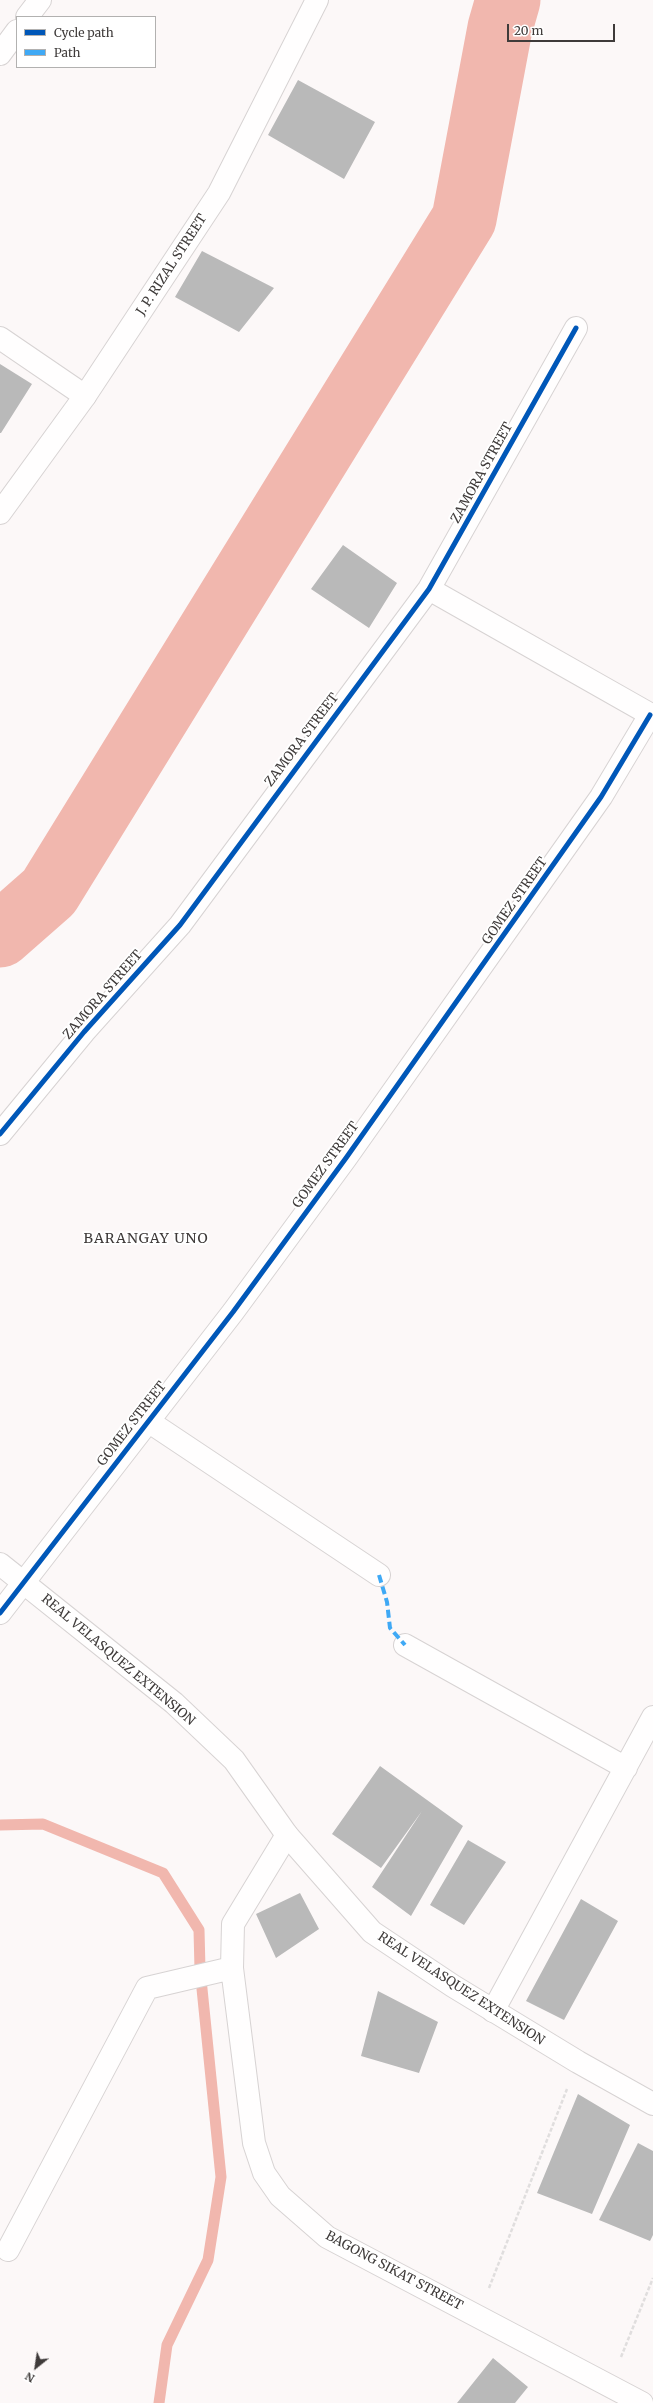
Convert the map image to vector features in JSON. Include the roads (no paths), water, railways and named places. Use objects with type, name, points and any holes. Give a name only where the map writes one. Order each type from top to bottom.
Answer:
[{"type":"street","points":[[28,16],[40,0]]},
{"type":"street","name":"J. P. RIZAL STREET","points":[[0,513],[85,396],[219,193],[317,0]]},
{"type":"street","points":[[0,54],[16,32]]},
{"type":"street","name":"ZAMORA STREET","points":[[0,1134],[84,1032],[180,924],[429,589],[576,328]]},
{"type":"street","points":[[0,338],[85,396]]},
{"type":"street","name":"GOMEZ STREET","points":[[0,1613],[242,1299],[602,798],[651,715],[429,589]]},
{"type":"street","points":[[148,1421],[379,1575]]},
{"type":"street","name":"REAL VELASQUEZ EXTENSION","points":[[0,1564],[174,1703],[234,1760],[287,1836],[372,1932],[406,1956],[493,2011],[578,2062],[653,2104]]},
{"type":"street","points":[[405,1645],[626,1768]]},
{"type":"street","points":[[493,2011],[653,1717]]},
{"type":"street","name":"BAGONG SIKAT STREET","points":[[287,1836],[234,1924],[232,1968],[254,2143],[264,2173],[280,2196],[327,2237],[642,2403]]},
{"type":"street","points":[[8,2250],[147,1988],[232,1968]]},
{"type":"waterway","points":[[0,935],[49,892],[464,219],[500,28],[508,0]]},
{"type":"waterway","points":[[0,1825],[43,1824],[163,1873],[199,1930],[200,1969]]},
{"type":"waterway","points":[[159,2403],[167,2345],[208,2260],[221,2177],[201,1979]]},
{"type":"district","name":"BARANGAY UNO","points":[[146,1239]]}]
